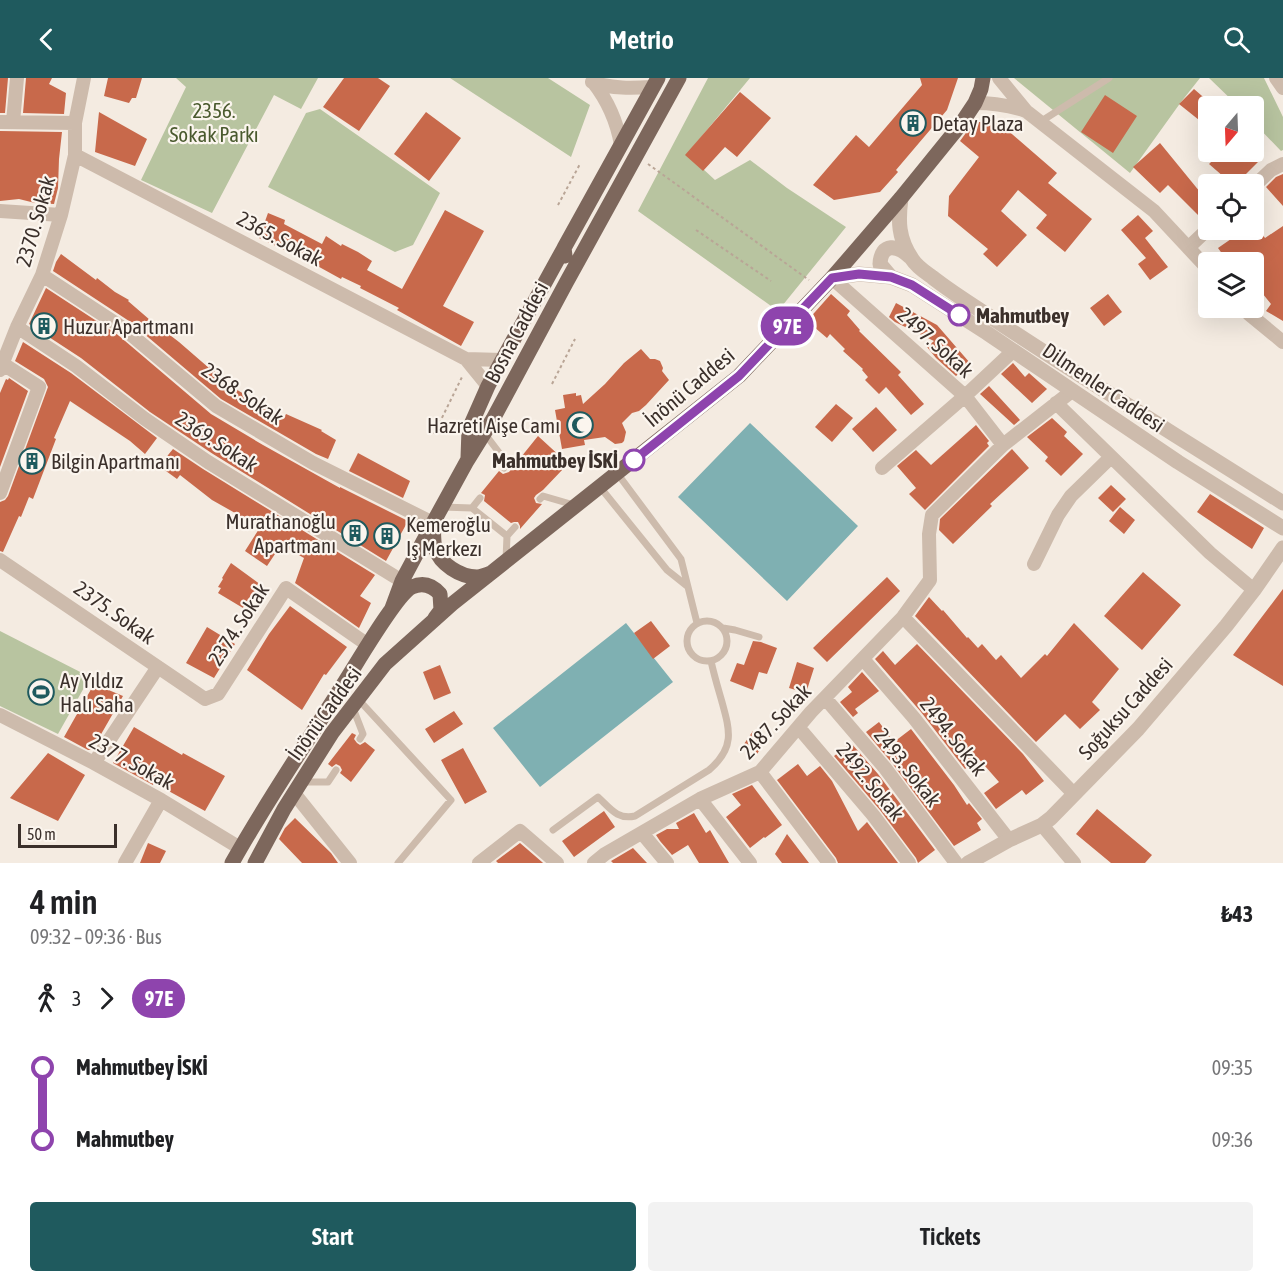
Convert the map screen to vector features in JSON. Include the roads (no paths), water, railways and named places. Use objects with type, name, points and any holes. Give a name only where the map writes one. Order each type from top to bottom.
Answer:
[{"type":"main road","name":"Bosna Caddesi","points":[[392,608],[402,581],[433,523],[493,419],[679,78]]},
{"type":"main road","name":"İnönü Caddesi","points":[[260,858],[297,787],[332,733],[385,664],[452,604],[739,376],[827,283],[901,198],[961,124],[975,103],[984,78]]},
{"type":"main road","points":[[467,461],[469,429],[488,386],[656,83]]},
{"type":"main road","points":[[617,191],[618,152]]},
{"type":"main road","points":[[564,248],[566,283]]},
{"type":"main road","points":[[488,386],[493,419]]},
{"type":"main road","points":[[433,523],[435,548],[446,564],[465,575],[478,577],[491,573]]},
{"type":"main road","points":[[392,608],[410,587],[430,585],[440,594],[441,602],[441,610],[431,623]]},
{"type":"main road","name":"İnönü Caddesi","points":[[232,863],[392,608]]},
{"type":"street","points":[[16,78],[6,122],[75,123]]},
{"type":"street","name":"2370. Sokak","points":[[1,367],[42,275],[61,215],[75,155],[75,123],[84,78]]},
{"type":"street","points":[[999,78],[1026,111],[1154,212],[1198,257]]},
{"type":"street","points":[[1276,78],[1283,88]]},
{"type":"street","points":[[589,80],[610,87],[628,88],[656,83]]},
{"type":"street","points":[[589,80],[609,107],[619,135],[618,152]]},
{"type":"street","points":[[975,103],[1010,105],[1026,111]]},
{"type":"street","name":"2365. Sokak","points":[[75,155],[466,359],[488,386]]},
{"type":"street","points":[[1264,177],[1283,164]]},
{"type":"street","name":"Dilmenler Caddesi","points":[[901,198],[900,231],[917,266],[999,323],[1283,503]]},
{"type":"street","points":[[0,211],[61,215]]},
{"type":"street","points":[[1189,247],[1198,238]]},
{"type":"street","points":[[891,277],[880,264],[883,252],[892,247],[899,248],[912,259]]},
{"type":"street","name":"Dilmenler Caddesi","points":[[827,283],[859,274],[891,277],[912,285],[1178,462],[1283,528]]},
{"type":"street","name":"2368. Sokak","points":[[42,275],[123,328],[216,406],[313,464],[433,523]]},
{"type":"street","name":"2497. Sokak","points":[[827,283],[965,396],[1003,445]]},
{"type":"street","points":[[1254,318],[1283,342]]},
{"type":"street","name":"2369. Sokak","points":[[17,327],[76,366],[145,419],[208,462],[402,581]]},
{"type":"street","points":[[882,468],[1013,351]]},
{"type":"street","name":"2365. Sokak","points":[[466,359],[502,360]]},
{"type":"street","points":[[1,367],[39,387],[2,485]]},
{"type":"street","name":"2487. Sokak","points":[[594,863],[605,854],[700,799],[760,772],[825,698],[903,617],[930,580],[929,534],[932,515],[1003,445],[1072,391]]},
{"type":"street","points":[[1056,404],[1210,553],[1254,590]]},
{"type":"street","points":[[1034,564],[1058,515],[1071,496],[1111,457]]},
{"type":"street","name":"Soğuksu Caddesi","points":[[968,863],[1042,825],[1074,794],[1138,729],[1226,626],[1283,548]]},
{"type":"street","name":"2375. Sokak","points":[[0,560],[205,699]]},
{"type":"street","name":"2374. Sokak","points":[[205,699],[218,694],[286,588],[368,645]]},
{"type":"street","points":[[903,617],[1074,794]]},
{"type":"street","name":"2494. Sokak","points":[[863,659],[914,718],[1009,840]]},
{"type":"street","points":[[94,763],[158,667]]},
{"type":"street","name":"2493. Sokak","points":[[825,698],[885,768],[956,863]]},
{"type":"street","name":"2377. Sokak","points":[[0,715],[161,800],[240,848]]},
{"type":"street","name":"2492. Sokak","points":[[799,728],[873,815],[909,863]]},
{"type":"street","points":[[760,772],[829,863]]},
{"type":"street","points":[[297,787],[350,863]]},
{"type":"street","points":[[700,799],[750,863]]},
{"type":"street","points":[[125,863],[161,800]]},
{"type":"street","points":[[1042,825],[1074,863]]},
{"type":"street","points":[[479,863],[520,831],[557,863]]},
{"type":"street","points":[[642,833],[667,863]]},
{"type":"lane","points":[[1040,122],[1109,78]]},
{"type":"lane","points":[[484,434],[507,463],[504,468]]},
{"type":"lane","points":[[617,473],[681,559],[697,623]]},
{"type":"lane","points":[[600,487],[667,570],[687,586]]},
{"type":"lane","points":[[540,499],[543,496],[576,506]]},
{"type":"lane","points":[[472,508],[480,498]]},
{"type":"lane","points":[[442,507],[472,508],[507,536]]},
{"type":"lane","points":[[506,562],[507,536],[515,527]]},
{"type":"lane","points":[[711,621],[723,628],[728,641],[723,654],[711,661],[704,661],[692,654],[688,648],[688,634],[697,623],[711,621]]},
{"type":"lane","points":[[723,628],[759,637]]},
{"type":"lane","points":[[553,830],[598,797],[616,814],[624,817],[635,816],[716,764],[726,748],[729,728],[711,661]]},
{"type":"lane","points":[[355,703],[363,734],[360,739]]},
{"type":"lane","points":[[355,703],[451,800],[398,863]]},
{"type":"lane","points":[[297,787],[328,782],[336,770]]},
{"type":"water","points":[[750,423],[858,526],[787,601],[678,497]]},
{"type":"water","points":[[626,623],[673,682],[540,787],[493,728]]},
{"type":"place","name":"Detay Plaza","points":[[913,123]]},
{"type":"place","name":"Mahmutbey","points":[[959,315]]},
{"type":"place","name":"Huzur Apartmanı","points":[[44,326]]},
{"type":"place","name":"Hazreti Aişe Camı","points":[[580,425]]},
{"type":"place","name":"Mahmutbey İSKİ","points":[[634,460]]},
{"type":"place","name":"Bilgin Apartmanı","points":[[32,461]]},
{"type":"place","name":"Murathanoğlu Apartmanı","points":[[355,533]]},
{"type":"place","name":"Kemeroğlu Iş Merkezı","points":[[387,536]]},
{"type":"place","name":"Ay Yıldız Halı Saha","points":[[41,692]]},
{"type":"park label","name":"2356. Sokak Parkı","points":[[214,122]]}]
